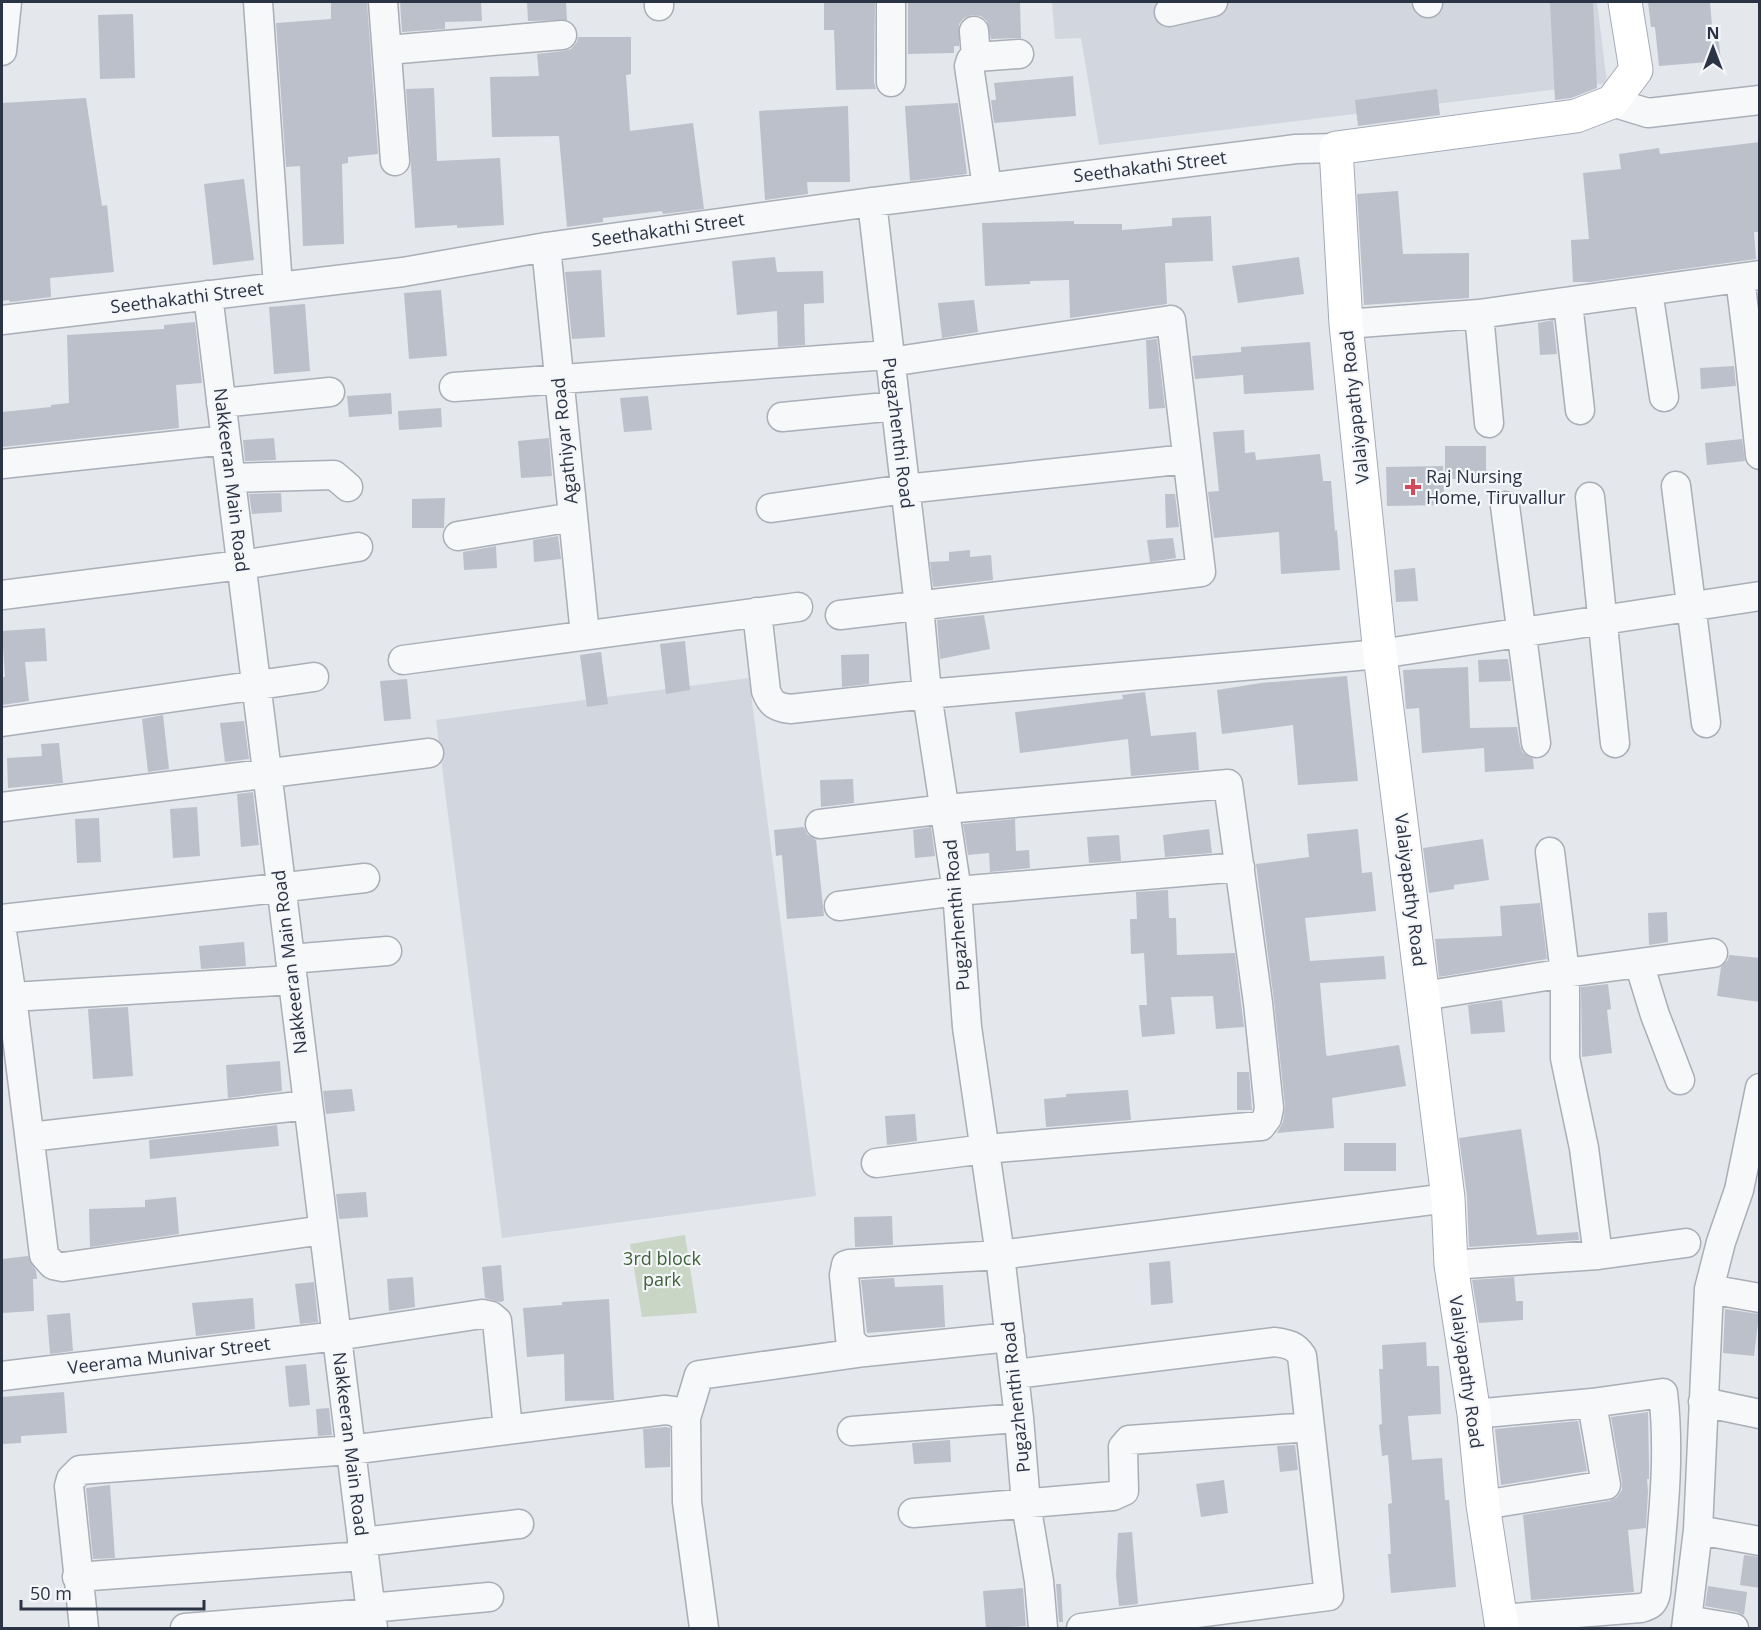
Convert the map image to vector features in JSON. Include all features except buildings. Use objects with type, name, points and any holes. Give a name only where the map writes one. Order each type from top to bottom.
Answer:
[{"type":"main road","points":[[1336,148],[1576,117],[1612,102],[1636,70],[1625,2]]},
{"type":"main road","name":"Valaiyapathy Road","points":[[1336,148],[1346,324],[1380,654],[1448,1198],[1451,1265],[1474,1414],[1483,1504],[1501,1624]]},
{"type":"street","points":[[2,51],[7,2]]},
{"type":"street","points":[[258,2],[278,286]]},
{"type":"street","points":[[383,2],[395,160]]},
{"type":"street","points":[[891,2],[891,82]]},
{"type":"street","points":[[1169,12],[1213,2]]},
{"type":"street","points":[[388,50],[562,35]]},
{"type":"street","points":[[987,187],[969,66],[975,44],[1019,54]]},
{"type":"street","points":[[1612,102],[1648,113],[1760,100]]},
{"type":"street","name":"Seethakathi Street","points":[[2,320],[403,272],[546,247],[987,187],[1296,149],[1336,148]]},
{"type":"street","name":"Pugazhenthi Road","points":[[872,202],[919,606],[927,694],[957,891],[967,1027],[1000,1255],[1015,1374],[1026,1504],[1039,1581],[1043,1629]]},
{"type":"street","name":"Agathiyar Road","points":[[546,247],[585,635]]},
{"type":"street","points":[[1346,324],[1479,314],[1750,277],[1760,455]]},
{"type":"street","points":[[1648,291],[1664,397]]},
{"type":"street","name":"Nakkeeran Main Road","points":[[208,295],[371,1616]]},
{"type":"street","points":[[1568,303],[1580,410]]},
{"type":"street","points":[[1479,314],[1489,423]]},
{"type":"street","points":[[454,387],[889,358],[1171,320],[1201,572],[840,615]]},
{"type":"street","points":[[221,403],[330,392]]},
{"type":"street","points":[[782,417],[896,406]]},
{"type":"street","points":[[2,464],[226,440]]},
{"type":"street","points":[[771,508],[905,489],[1187,459]]},
{"type":"street","points":[[231,478],[334,475],[348,487]]},
{"type":"street","points":[[1676,486],[1706,723]]},
{"type":"street","points":[[1590,497],[1615,743]]},
{"type":"street","points":[[1505,506],[1536,743]]},
{"type":"street","points":[[458,536],[573,517]]},
{"type":"street","points":[[2,595],[241,565],[358,547]]},
{"type":"street","points":[[757,612],[766,691],[770,701],[777,707],[790,709],[927,694],[1380,654],[1760,596]]},
{"type":"street","points":[[403,660],[798,607]]},
{"type":"street","points":[[2,722],[314,677]]},
{"type":"street","points":[[2,807],[429,753]]},
{"type":"street","points":[[820,824],[946,809],[1228,784],[1258,1003],[1269,1108],[1267,1118],[1261,1126],[985,1149],[876,1163]]},
{"type":"street","points":[[1550,852],[1565,973],[1565,1058],[1584,1148],[1598,1255]]},
{"type":"street","points":[[839,906],[957,891],[1240,867]]},
{"type":"street","points":[[2,919],[365,878]]},
{"type":"street","points":[[2,932],[44,1255],[53,1265],[63,1267],[324,1230]]},
{"type":"street","points":[[12,997],[291,969],[387,951]]},
{"type":"street","points":[[1423,996],[1565,973],[1713,953]]},
{"type":"street","points":[[1639,963],[1655,1015],[1680,1080]]},
{"type":"street","points":[[1734,1629],[1687,1624],[1698,1530],[1710,1289],[1721,1242],[1749,1192],[1759,1092]]},
{"type":"street","points":[[30,1137],[308,1105]]},
{"type":"street","points":[[866,1352],[855,1346],[850,1338],[844,1269],[849,1264],[1000,1255],[1448,1198]]},
{"type":"street","points":[[1451,1265],[1598,1255],[1686,1243]]},
{"type":"street","points":[[1710,1289],[1760,1298]]},
{"type":"street","name":"Veerama Munivar Street","points":[[2,1376],[337,1336],[482,1314],[491,1316],[497,1321],[500,1333],[508,1429]]},
{"type":"street","points":[[704,1629],[687,1502],[686,1418],[699,1375],[866,1352],[1010,1337]]},
{"type":"street","points":[[1015,1374],[1275,1342],[1297,1348],[1302,1356],[1329,1596],[1081,1629]]},
{"type":"street","points":[[1474,1414],[1592,1403],[1663,1393],[1667,1423],[1665,1491],[1654,1601],[1641,1608],[1501,1624]]},
{"type":"street","points":[[1703,1402],[1760,1414]]},
{"type":"street","points":[[1483,1504],[1606,1485],[1592,1403]]},
{"type":"street","points":[[84,1629],[69,1486],[70,1479],[80,1470],[350,1450],[665,1410],[674,1411],[686,1418]]},
{"type":"street","points":[[852,1431],[1019,1418]]},
{"type":"street","points":[[913,1513],[1120,1494],[1124,1491],[1125,1486],[1123,1447],[1129,1440],[1310,1427]]},
{"type":"street","points":[[77,1577],[363,1549],[519,1524]]},
{"type":"street","points":[[1698,1530],[1760,1541]]},
{"type":"street","points":[[185,1629],[371,1616],[489,1597]]},
{"type":"shaded area","points":[[1052,2],[1597,2],[1607,83],[1099,145],[1081,38],[1055,39]]},
{"type":"shaded area","points":[[749,678],[816,1196],[502,1238],[436,720]]},
{"type":"green space","name":"3rd block park","points":[[685,1235],[697,1313],[642,1317],[630,1244]]},
{"type":"place","name":"Raj Nursing Home, Tiruvallur","points":[[1413,487]]}]
